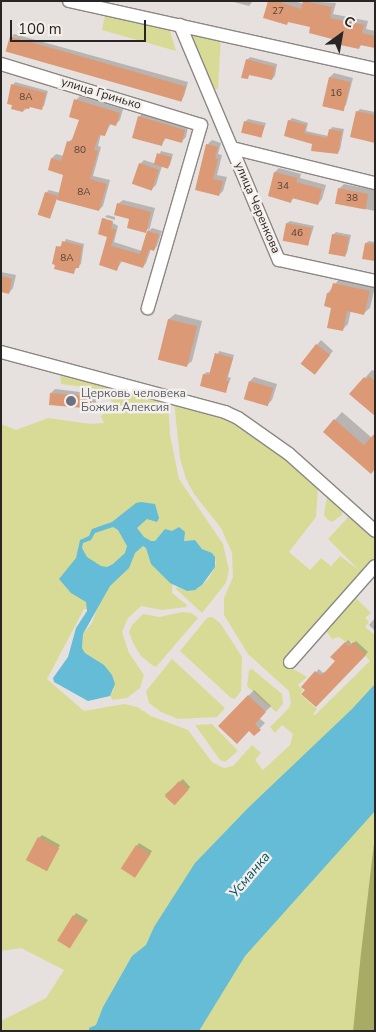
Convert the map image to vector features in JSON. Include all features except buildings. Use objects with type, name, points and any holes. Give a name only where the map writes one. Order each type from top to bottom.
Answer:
[{"type":"street","points":[[69,1],[120,7],[180,25],[375,69]]},
{"type":"street","name":"улица Черенкова","points":[[180,25],[279,260],[375,281]]},
{"type":"street","name":"улица Гринько","points":[[1,64],[201,124],[148,308]]},
{"type":"street","name":"улица Черенкова","points":[[232,148],[375,183]]},
{"type":"street","points":[[1,352],[226,412],[238,418],[289,454],[375,531]]},
{"type":"street","points":[[290,662],[375,566]]},
{"type":"green space","points":[[105,15],[169,27],[176,51],[102,30]]},
{"type":"green space","points":[[191,31],[221,38],[218,89],[209,88]]},
{"type":"green space","points":[[60,370],[168,401],[170,435],[179,479],[223,544],[229,570],[226,583],[202,613],[176,589],[177,587],[187,591],[199,588],[209,578],[216,564],[215,557],[202,549],[195,540],[184,541],[183,534],[176,528],[172,593],[187,605],[186,607],[162,610],[141,606],[128,618],[122,632],[129,653],[144,675],[140,688],[127,698],[113,700],[110,696],[114,689],[97,661],[85,653],[82,648],[83,634],[92,623],[97,609],[84,609],[47,679],[84,711],[124,704],[137,707],[151,716],[188,730],[212,762],[224,768],[233,766],[252,745],[261,753],[255,760],[263,770],[290,745],[293,734],[282,725],[275,733],[270,727],[289,708],[291,702],[289,691],[248,654],[224,615],[224,598],[233,577],[232,553],[221,528],[194,494],[186,479],[180,458],[174,401],[225,417],[270,444],[318,488],[316,517],[289,552],[310,570],[321,558],[331,566],[327,571],[340,556],[359,570],[328,539],[350,515],[375,537],[375,561],[290,667],[307,677],[298,685],[303,690],[300,694],[317,709],[313,714],[315,715],[370,661],[352,641],[349,644],[339,637],[332,639],[324,628],[354,596],[371,613],[365,618],[369,622],[365,627],[375,635],[375,849],[353,1031],[1,1031],[1,1021],[46,998],[64,970],[21,948],[1,951],[1,424],[16,430],[48,418],[91,424],[104,423],[101,416],[112,407],[113,402],[104,395],[104,390],[61,384]]},
{"type":"green space","points":[[327,497],[343,510],[342,515],[332,522],[324,515]]},
{"type":"green space","points":[[182,612],[191,613],[198,618],[156,667],[152,665],[141,656],[133,643],[129,632],[132,625],[143,614],[160,617]]},
{"type":"green space","points":[[212,617],[220,623],[242,657],[241,691],[235,699],[231,698],[180,651],[207,618]]},
{"type":"green space","points":[[172,659],[225,708],[217,717],[178,719],[161,712],[149,703],[146,691]]},
{"type":"green space","points":[[252,669],[282,694],[283,704],[276,712],[247,686],[249,670]]},
{"type":"green space","points":[[212,724],[238,751],[225,762],[220,760],[195,725]]},
{"type":"green space","points":[[375,835],[375,1031],[353,1031],[361,953]]},
{"type":"water","points":[[136,503],[155,504],[159,518],[157,522],[147,519],[137,528],[144,537],[155,541],[165,529],[172,531],[179,527],[185,532],[184,541],[195,540],[202,549],[212,553],[215,557],[215,567],[202,585],[195,590],[187,591],[170,583],[151,564],[146,548],[143,546],[135,553],[129,568],[110,586],[83,634],[82,648],[85,653],[104,665],[112,675],[115,684],[110,696],[88,701],[54,682],[53,678],[68,657],[76,628],[87,611],[86,602],[71,593],[59,579],[76,558],[80,540],[89,536],[92,529],[112,522]],"holes":[[[113,527],[118,530],[127,546],[125,553],[113,564],[107,567],[101,566],[87,557],[82,548],[83,543],[91,540],[95,533]]]},
{"type":"water","name":"Усманка","points":[[375,684],[375,811],[245,956],[199,1031],[89,1031],[89,1028],[96,1025],[103,1007],[132,956],[146,945],[154,927],[195,863],[248,808],[352,709]]},
{"type":"place","name":"Церковь человека Божия Алексия","points":[[71,401]]}]
